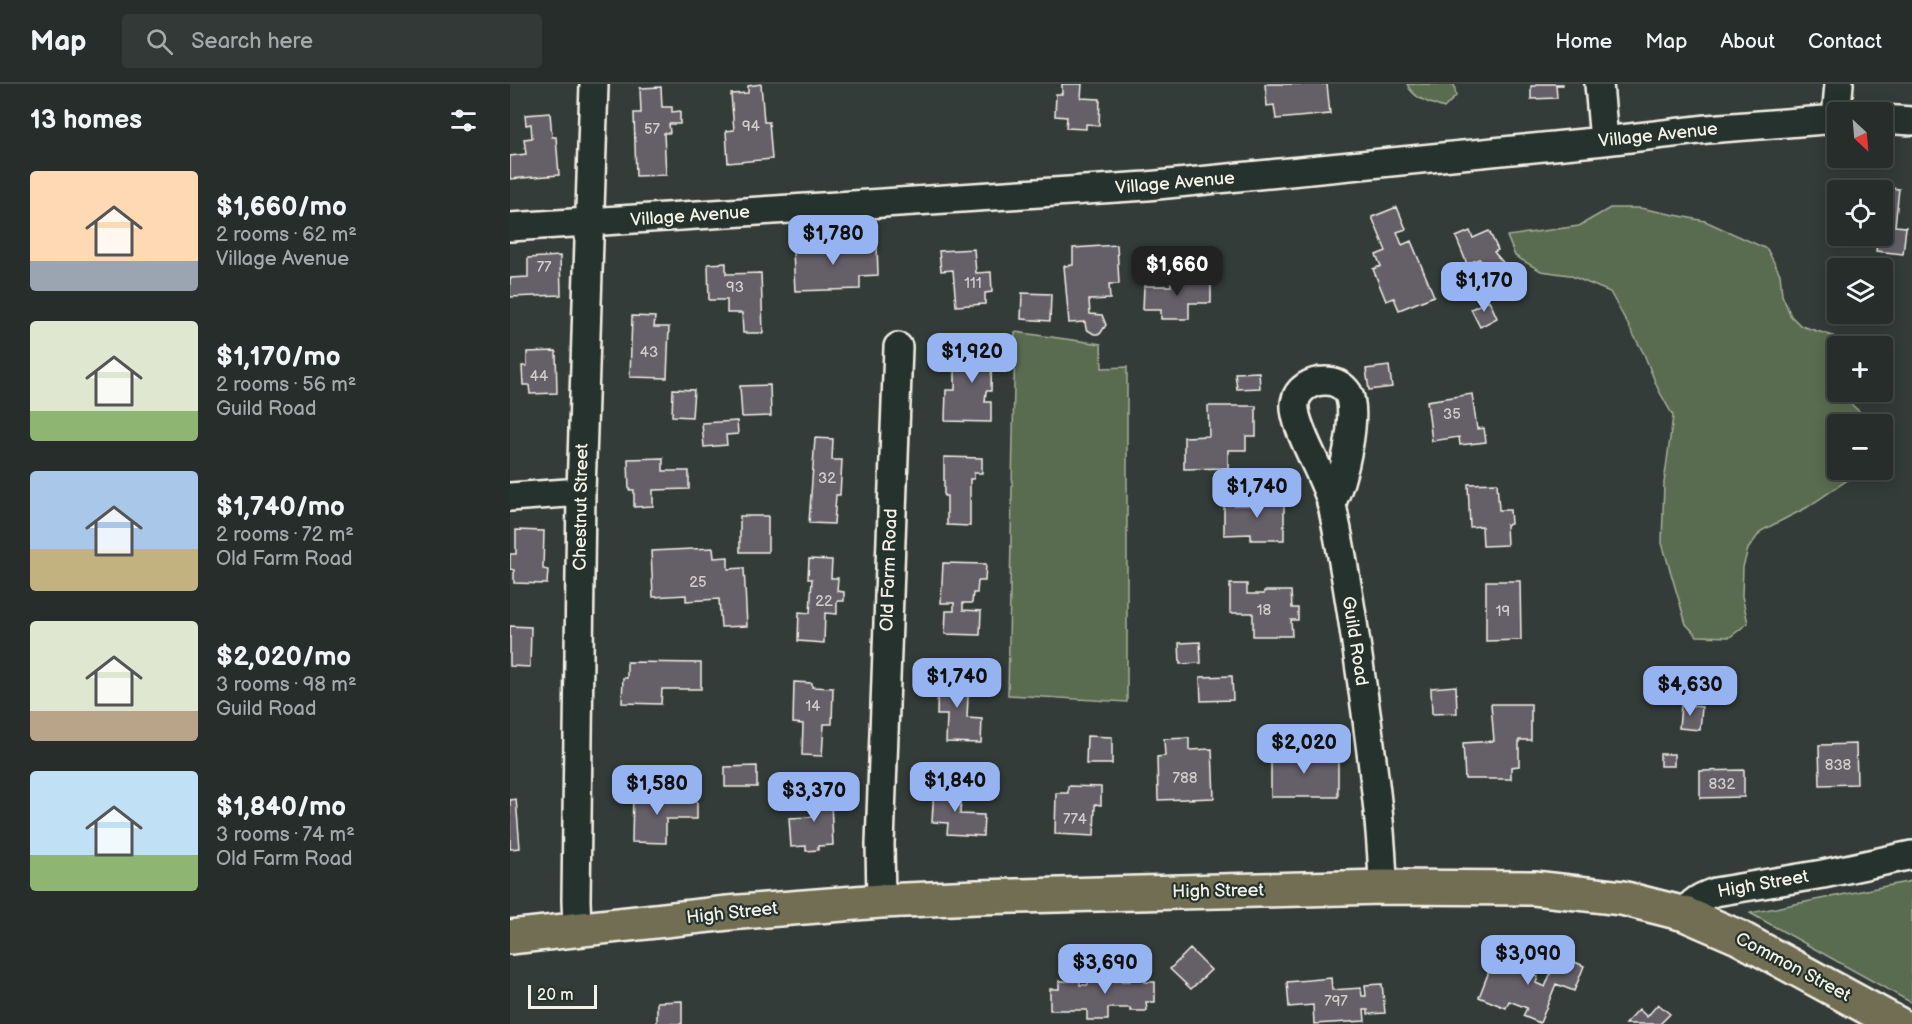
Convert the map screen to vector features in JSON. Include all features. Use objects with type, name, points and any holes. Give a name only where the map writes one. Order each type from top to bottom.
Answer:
[{"type":"main road","name":"High Street","points":[[510,937],[728,913],[880,901],[1383,887],[1502,886],[1557,890],[1622,898],[1685,914]]},
{"type":"main road","name":"Common Street","points":[[1685,914],[1738,937],[1898,1024]]},
{"type":"street","name":"Chestnut Street","points":[[577,930],[581,492],[594,84]]},
{"type":"street","points":[[1599,84],[1604,141]]},
{"type":"street","points":[[1838,102],[1839,84]]},
{"type":"street","points":[[1893,119],[1912,121]]},
{"type":"street","name":"Village Avenue","points":[[510,227],[1147,186],[1707,129],[1827,120]]},
{"type":"street","name":"Old Farm Road","points":[[880,901],[880,844],[898,347]]},
{"type":"street","points":[[510,497],[581,492]]},
{"type":"street","name":"Guild Road","points":[[1331,503],[1361,679],[1380,826],[1383,887]]},
{"type":"street","name":"High Street","points":[[1685,914],[1692,903],[1715,892],[1823,874],[1912,855]]},
{"type":"green space","points":[[1407,84],[1454,84],[1456,96],[1444,108],[1418,97]]},
{"type":"green space","points":[[1610,208],[1640,208],[1705,221],[1767,249],[1780,274],[1782,295],[1791,316],[1801,326],[1833,336],[1827,336],[1827,402],[1851,402],[1863,414],[1827,414],[1827,480],[1848,480],[1806,508],[1761,531],[1748,549],[1743,567],[1742,596],[1748,623],[1730,637],[1697,636],[1686,624],[1662,543],[1664,483],[1673,416],[1658,389],[1644,354],[1610,292],[1569,275],[1541,271],[1515,256],[1507,236],[1579,226]]},
{"type":"green space","points":[[1015,332],[1101,344],[1102,368],[1127,367],[1127,702],[1008,695]]},
{"type":"green space","points":[[1912,881],[1912,1003],[1750,913]]},
{"type":"building","points":[[761,84],[764,122],[769,122],[772,159],[728,163],[726,131],[734,130],[731,94],[748,93],[748,86]]},
{"type":"building","points":[[1062,84],[1082,84],[1081,98],[1100,99],[1099,125],[1086,124],[1086,129],[1066,128],[1067,117],[1055,116],[1056,94],[1062,94]]},
{"type":"building","points":[[1265,84],[1327,84],[1330,114],[1276,119],[1274,105],[1267,106]]},
{"type":"building","points":[[1536,84],[1563,85],[1556,85],[1557,98],[1531,99],[1531,86],[1536,86]]},
{"type":"building","points":[[661,87],[662,107],[672,107],[672,112],[680,111],[680,124],[669,124],[670,133],[664,133],[666,175],[636,176],[634,113],[641,113],[640,88]]},
{"type":"building","points":[[550,113],[552,137],[556,137],[559,175],[510,179],[510,156],[526,154],[524,139],[532,138],[531,124],[526,125],[525,115]]},
{"type":"building","points":[[1893,188],[1899,189],[1895,226],[1906,227],[1903,254],[1876,251],[1877,246],[1893,246]]},
{"type":"building","points":[[1397,207],[1406,229],[1397,232],[1402,245],[1411,241],[1434,296],[1399,310],[1394,298],[1386,301],[1373,269],[1381,266],[1376,255],[1386,251],[1372,217]]},
{"type":"building","points":[[1470,231],[1473,238],[1489,231],[1498,250],[1494,252],[1507,267],[1497,277],[1479,259],[1467,264],[1456,237]]},
{"type":"building","points":[[833,238],[834,247],[877,245],[878,275],[860,276],[860,289],[795,291],[793,251],[813,249],[813,239]]},
{"type":"building","points":[[1117,245],[1119,284],[1109,284],[1110,299],[1089,300],[1090,314],[1102,315],[1106,325],[1100,334],[1094,334],[1086,329],[1085,322],[1069,323],[1064,266],[1073,265],[1073,248]]},
{"type":"building","points":[[974,249],[976,273],[991,272],[992,292],[985,293],[985,304],[956,306],[953,270],[941,271],[939,251]]},
{"type":"building","points":[[560,256],[561,295],[510,297],[510,278],[528,277],[528,258]]},
{"type":"building","points":[[726,263],[726,274],[761,273],[763,333],[743,333],[742,313],[727,313],[727,300],[709,300],[708,264]]},
{"type":"building","points":[[1171,278],[1211,278],[1211,303],[1189,303],[1189,319],[1161,319],[1161,310],[1143,310],[1144,286],[1171,286]]},
{"type":"building","points":[[1022,293],[1051,294],[1050,321],[1021,319]]},
{"type":"building","points":[[1489,300],[1497,318],[1480,327],[1471,309]]},
{"type":"building","points":[[632,316],[655,317],[654,327],[669,327],[667,378],[630,377]]},
{"type":"building","points":[[965,338],[992,339],[991,391],[986,391],[985,402],[991,402],[991,422],[945,421],[946,390],[955,390],[955,363],[965,363]]},
{"type":"building","points":[[556,351],[557,393],[530,394],[529,385],[523,385],[522,366],[527,366],[527,352]]},
{"type":"building","points":[[1389,366],[1392,387],[1369,390],[1366,369]]},
{"type":"building","points":[[1259,372],[1260,388],[1237,389],[1235,373]]},
{"type":"building","points":[[770,385],[771,416],[742,417],[740,386]]},
{"type":"building","points":[[673,389],[694,390],[692,417],[672,416]]},
{"type":"building","points":[[1472,394],[1477,429],[1484,428],[1486,442],[1460,445],[1459,437],[1432,441],[1427,401]]},
{"type":"building","points":[[1208,406],[1256,406],[1256,436],[1246,436],[1246,450],[1228,450],[1228,468],[1184,469],[1184,437],[1209,436]]},
{"type":"building","points":[[737,421],[738,434],[726,435],[727,445],[704,447],[702,423]]},
{"type":"building","points":[[815,438],[833,439],[832,460],[842,460],[840,495],[836,495],[834,524],[809,523]]},
{"type":"building","points":[[944,457],[982,458],[982,473],[974,473],[974,479],[970,479],[970,526],[947,525]]},
{"type":"building","points":[[663,458],[663,471],[689,471],[689,489],[653,490],[653,506],[634,507],[634,490],[629,490],[628,459]]},
{"type":"building","points":[[1497,483],[1499,510],[1510,510],[1511,524],[1506,525],[1507,545],[1483,546],[1482,526],[1470,527],[1468,484]]},
{"type":"building","points":[[1251,498],[1284,498],[1284,540],[1251,540],[1251,534],[1224,535],[1224,505],[1251,505]]},
{"type":"building","points":[[740,516],[768,516],[768,552],[740,552]]},
{"type":"building","points":[[516,530],[544,531],[543,569],[548,570],[547,584],[514,583],[514,570],[510,569],[510,554],[516,554]]},
{"type":"building","points":[[713,548],[714,558],[728,557],[728,569],[744,568],[747,626],[721,627],[719,599],[686,601],[686,595],[653,597],[651,551]]},
{"type":"building","points":[[809,559],[832,560],[831,578],[838,578],[837,591],[844,592],[844,601],[837,601],[837,614],[825,613],[824,643],[798,641],[799,612],[810,613],[812,579],[808,579]]},
{"type":"building","points":[[943,563],[986,564],[985,581],[978,581],[977,593],[973,593],[972,603],[963,603],[963,610],[981,611],[980,635],[945,634],[946,611],[954,611],[954,603],[941,603]]},
{"type":"building","points":[[1486,581],[1520,581],[1521,640],[1486,641]]},
{"type":"building","points":[[1230,584],[1247,584],[1247,594],[1264,594],[1264,591],[1291,591],[1292,608],[1298,608],[1298,620],[1291,620],[1292,636],[1253,636],[1253,613],[1230,613]]},
{"type":"building","points":[[510,626],[531,627],[530,667],[510,666]]},
{"type":"building","points":[[1200,642],[1201,663],[1180,664],[1179,643]]},
{"type":"building","points":[[627,662],[701,663],[701,689],[662,689],[661,704],[622,703],[623,678],[627,678]]},
{"type":"building","points":[[938,674],[969,675],[967,718],[982,719],[981,743],[946,742],[947,715],[937,715]]},
{"type":"building","points":[[1232,676],[1233,700],[1201,701],[1200,677]]},
{"type":"building","points":[[794,682],[812,683],[812,687],[833,688],[832,724],[824,724],[822,756],[802,755],[803,724],[793,723]]},
{"type":"building","points":[[1456,686],[1457,713],[1432,714],[1431,688]]},
{"type":"building","points":[[1491,704],[1531,704],[1531,740],[1519,740],[1519,766],[1511,767],[1511,779],[1465,779],[1463,743],[1494,741]]},
{"type":"building","points":[[1681,705],[1702,707],[1700,730],[1679,728]]},
{"type":"building","points":[[1087,736],[1112,737],[1112,764],[1086,764]]},
{"type":"building","points":[[1189,738],[1189,750],[1212,749],[1214,798],[1158,800],[1157,757],[1165,756],[1164,739]]},
{"type":"building","points":[[1856,744],[1857,784],[1820,785],[1819,745]]},
{"type":"building","points":[[1271,753],[1338,753],[1338,797],[1271,797]]},
{"type":"building","points":[[1660,754],[1674,754],[1674,766],[1660,766]]},
{"type":"building","points":[[757,766],[757,787],[725,787],[725,767]]},
{"type":"building","points":[[1744,770],[1744,797],[1700,798],[1700,771]]},
{"type":"building","points":[[1068,786],[1101,787],[1101,805],[1095,804],[1094,836],[1055,834],[1056,793],[1068,793]]},
{"type":"building","points":[[934,787],[962,788],[960,814],[984,815],[983,836],[947,834],[948,823],[932,822]]},
{"type":"building","points":[[834,790],[835,803],[831,803],[833,845],[818,846],[818,850],[806,851],[806,846],[791,847],[789,818],[813,817],[808,791]]},
{"type":"building","points":[[633,792],[666,792],[666,801],[697,801],[697,819],[666,819],[666,843],[632,842]]},
{"type":"building","points":[[516,799],[520,848],[510,849],[510,800]]},
{"type":"building","points":[[1190,949],[1211,970],[1191,989],[1170,969]]},
{"type":"building","points":[[1558,955],[1584,966],[1574,991],[1556,984],[1540,1023],[1523,1016],[1527,1008],[1509,1001],[1506,1008],[1479,997],[1493,961],[1510,968],[1512,961],[1522,965],[1520,970],[1538,977],[1536,983],[1545,987]]},
{"type":"building","points":[[1130,962],[1145,962],[1145,982],[1155,982],[1155,1002],[1146,1002],[1147,1011],[1108,1008],[1108,1020],[1087,1020],[1087,1010],[1050,1010],[1050,989],[1059,989],[1059,981],[1080,981],[1080,985],[1088,985],[1088,981],[1130,981]]},
{"type":"building","points":[[1331,978],[1332,990],[1361,988],[1362,996],[1366,996],[1365,985],[1382,984],[1385,1013],[1368,1014],[1368,1010],[1364,1010],[1365,1021],[1314,1024],[1313,1005],[1289,1007],[1287,982]]},
{"type":"building","points":[[682,1001],[682,1024],[657,1024],[657,1002]]},
{"type":"building","points":[[1658,1004],[1670,1014],[1660,1024],[1625,1024],[1639,1009],[1647,1017]]}]
